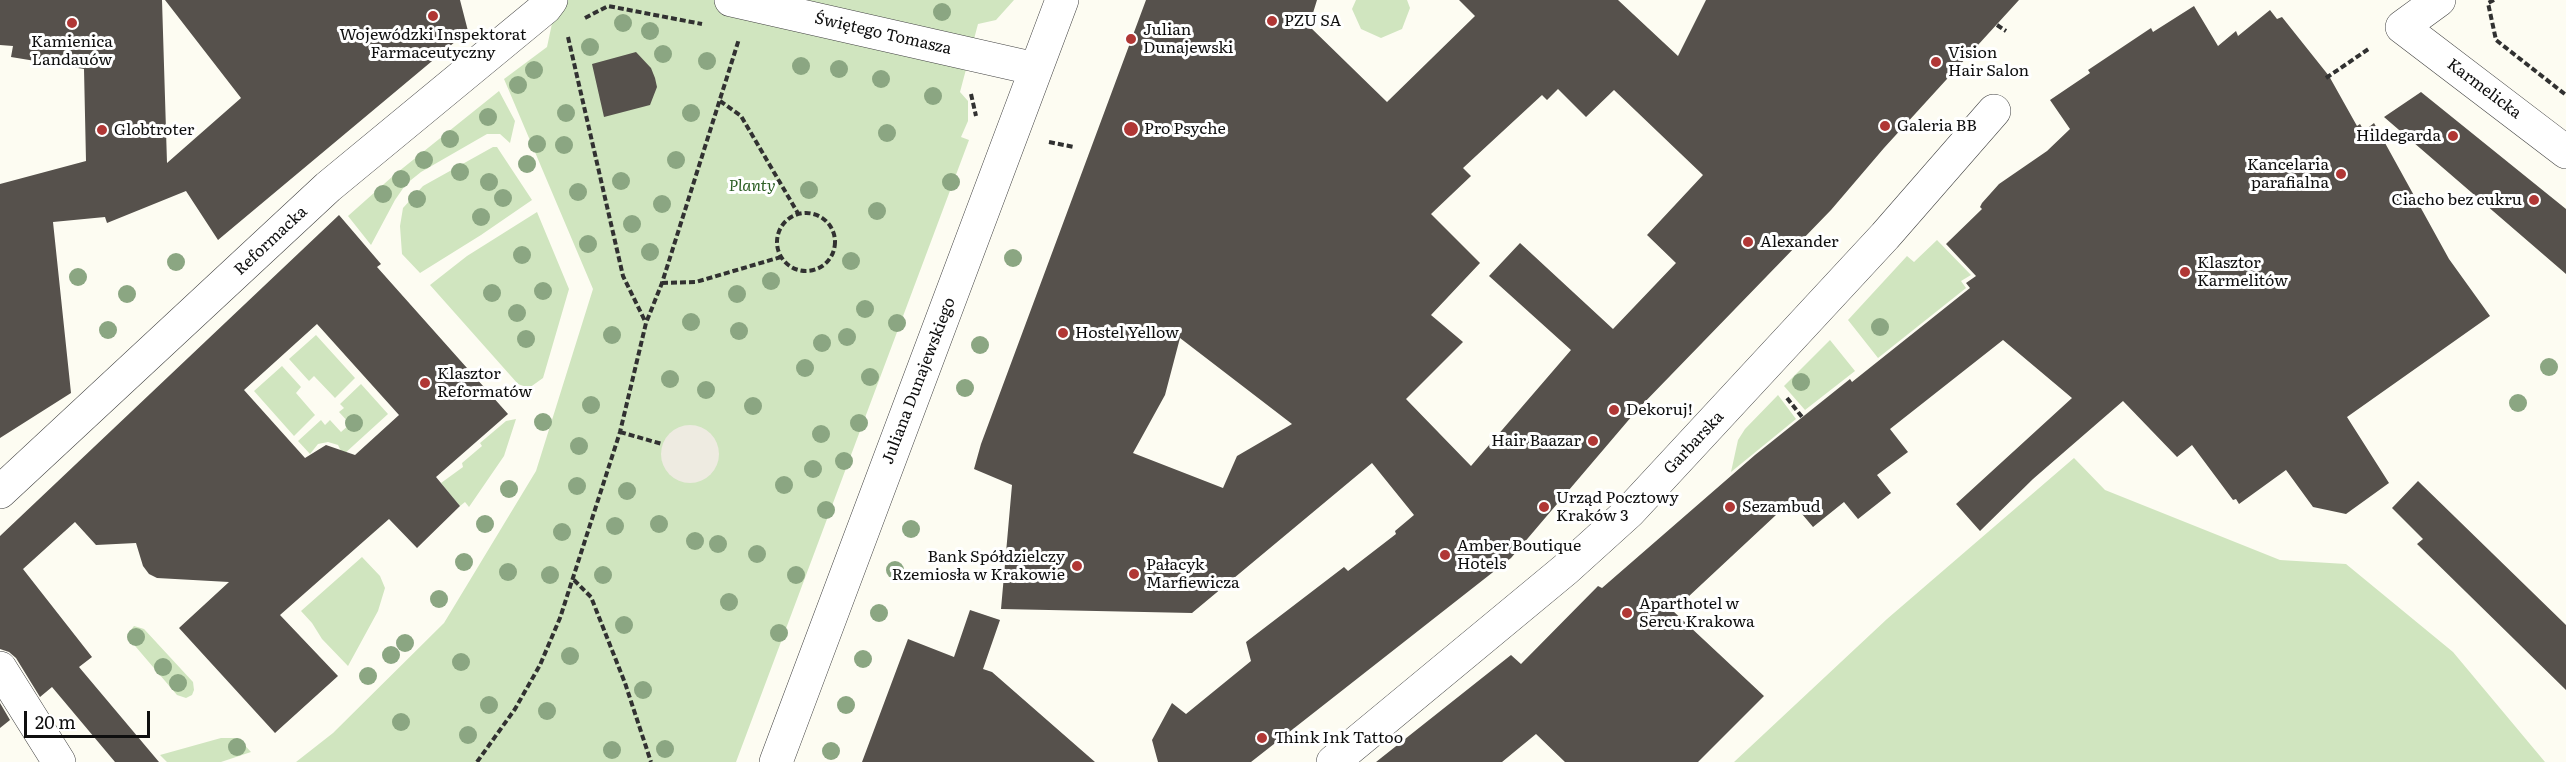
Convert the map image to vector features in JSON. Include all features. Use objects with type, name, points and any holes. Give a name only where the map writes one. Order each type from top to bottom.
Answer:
[{"type":"street","name":"Juliana Dunajewskiego","points":[[776,762],[1062,0]]},
{"type":"street","name":"Karmelicka","points":[[2439,0],[2402,27],[2566,152]]},
{"type":"street","name":"Świętego Tomasza","points":[[740,2],[1036,69]]},
{"type":"street","name":"Reformacka","points":[[6,477],[328,187],[545,8],[559,14]]},
{"type":"street","name":"Garbarska","points":[[1333,762],[1558,576],[1629,512],[1878,244],[1994,111]]},
{"type":"street","points":[[0,668],[59,762]]},
{"type":"path","points":[[2494,0],[2488,3],[2496,40],[2566,95]]},
{"type":"path","points":[[477,762],[515,709],[540,665],[574,580],[620,432],[646,322],[662,283],[720,101],[740,2]]},
{"type":"path","points":[[559,14],[623,276],[646,322]]},
{"type":"path","points":[[1997,25],[2006,31]]},
{"type":"path","points":[[2326,78],[2370,48]]},
{"type":"path","points":[[720,101],[741,116],[799,215]]},
{"type":"path","points":[[799,215],[819,216],[829,225],[835,237],[832,257],[823,266],[804,272],[791,267],[781,257],[777,243],[778,235],[786,222],[799,215]]},
{"type":"path","points":[[662,283],[696,282],[781,257]]},
{"type":"path","points":[[1783,394],[1802,417]]},
{"type":"path","points":[[620,432],[662,444]]},
{"type":"path","points":[[574,580],[591,597],[625,682],[651,762]]},
{"type":"green space","name":"Planty","points":[[557,0],[1014,0],[996,20],[978,24],[960,92],[968,101],[968,121],[961,137],[969,140],[736,762],[296,762],[333,733],[444,623],[536,471],[593,289],[504,79],[547,47]]},
{"type":"green space","points":[[1356,0],[1407,0],[1410,8],[1402,29],[1381,38],[1361,29],[1352,9]]},
{"type":"green space","points":[[499,91],[515,121],[510,143],[500,134],[487,134],[421,172],[406,184],[395,200],[371,245],[348,216],[393,176]]},
{"type":"green space","points":[[493,147],[497,147],[532,200],[420,273],[402,254],[400,226],[403,208],[423,186]]},
{"type":"green space","points":[[537,212],[569,289],[543,378],[529,388],[518,384],[430,285],[467,256]]},
{"type":"green space","points":[[1937,240],[1971,275],[1961,281],[1966,288],[1878,358],[1848,320],[1907,256],[1914,262]]},
{"type":"green space","points":[[316,335],[355,378],[335,398],[314,376],[309,381],[289,359]]},
{"type":"green space","points":[[1830,340],[1855,371],[1805,410],[1784,386]]},
{"type":"green space","points":[[282,366],[301,387],[296,393],[315,415],[294,436],[254,391]]},
{"type":"green space","points":[[361,384],[388,414],[343,455],[338,445],[328,442],[318,444],[310,454],[298,441],[321,420],[325,425],[330,420],[341,432],[350,424],[339,412],[344,408],[340,404]]},
{"type":"green space","points":[[1778,395],[1796,419],[1731,472],[1738,440],[1745,429]]},
{"type":"green space","points":[[516,419],[504,456],[469,507],[465,502],[460,506],[441,483],[463,467],[462,463],[482,446],[480,443],[506,421]]},
{"type":"green space","points":[[2074,458],[2105,490],[2280,560],[2346,564],[2453,652],[2545,762],[1734,762],[1887,619]]},
{"type":"green space","points":[[362,557],[380,576],[385,588],[378,611],[348,666],[322,639],[301,611]]},
{"type":"green space","points":[[134,626],[144,629],[193,682],[192,695],[186,698],[177,695],[130,640],[128,634]]},
{"type":"green space","points":[[221,738],[238,738],[251,752],[221,762],[167,762],[160,755]]},
{"type":"shaded area","points":[[690,425],[701,427],[714,438],[719,454],[717,465],[706,478],[690,483],[679,481],[666,470],[661,454],[663,443],[674,430]]},
{"type":"building","points":[[0,0],[162,0],[167,163],[241,98],[165,0],[460,0],[468,31],[218,240],[186,191],[107,223],[105,217],[53,222],[71,393],[0,438],[0,184],[86,161],[84,69],[11,57],[13,46],[0,45]]},
{"type":"building","points":[[1146,0],[1317,0],[1309,26],[1387,102],[1475,16],[1459,0],[1618,0],[1678,56],[1706,0],[2019,0],[1884,148],[1831,210],[1638,409],[1511,558],[1251,762],[1158,762],[1152,740],[1172,703],[1186,714],[1251,661],[1246,642],[1344,567],[1348,571],[1396,534],[1395,531],[1414,515],[1372,463],[1192,613],[1001,609],[1012,485],[974,469],[981,444]],"holes":[[[1558,89],[1586,117],[1614,90],[1703,175],[1647,235],[1676,263],[1613,329],[1520,243],[1489,276],[1571,350],[1471,466],[1406,399],[1463,342],[1431,315],[1480,263],[1431,214],[1471,176],[1463,168],[1542,95],[1547,100]],[[1180,338],[1292,424],[1237,456],[1223,488],[1133,453],[1165,395]]]},
{"type":"building","points":[[2194,6],[2218,46],[2236,31],[2238,36],[2270,10],[2277,19],[2282,17],[2329,76],[2357,126],[2360,124],[2364,131],[2374,123],[2449,259],[2490,316],[2347,417],[2389,483],[2346,514],[2313,507],[2286,470],[2239,504],[2236,499],[2233,500],[2192,445],[2177,457],[2123,401],[2033,479],[1980,531],[1956,504],[2072,398],[2003,340],[1890,429],[1908,452],[1877,475],[1891,493],[1858,519],[1844,502],[1813,527],[1791,501],[1673,611],[1764,696],[1698,762],[1565,762],[1536,734],[1502,762],[1376,762],[1511,655],[1521,664],[1598,586],[1602,588],[1755,455],[1850,379],[1852,382],[1970,288],[1966,283],[1976,276],[1946,244],[1982,209],[1980,207],[1982,203],[1999,184],[2047,151],[2070,129],[2050,100],[2090,73],[2088,70],[2151,28],[2153,32]]},
{"type":"building","points":[[636,52],[651,68],[655,78],[657,87],[650,105],[604,117],[592,64]]},
{"type":"building","points":[[2421,92],[2566,209],[2566,274],[2384,117]]},
{"type":"building","points":[[339,215],[381,264],[377,267],[508,414],[436,477],[460,506],[417,548],[389,519],[280,615],[338,676],[275,733],[179,628],[229,582],[157,578],[149,574],[143,566],[136,543],[96,545],[75,522],[23,569],[92,657],[79,667],[159,762],[115,762],[52,687],[40,697],[16,658],[0,649],[0,536]],"holes":[[[317,324],[399,415],[355,455],[326,445],[305,458],[244,390]]]},
{"type":"building","points":[[2418,481],[2566,625],[2566,690],[2417,544],[2423,539],[2392,508]]},
{"type":"building","points":[[970,610],[1000,620],[983,669],[992,672],[1095,762],[862,762],[908,639],[954,657]]},
{"type":"building","points":[[0,703],[10,720],[0,728]]},
{"type":"place","name":"Wojewódzki Inspektorat Farmaceutyczny","points":[[433,16]]},
{"type":"place","name":"PZU SA","points":[[1272,21]]},
{"type":"place","name":"Kamienica Landauów","points":[[72,23]]},
{"type":"place","name":"Julian Dunajewski","points":[[1131,39]]},
{"type":"place","name":"Vision Hair Salon","points":[[1936,62]]},
{"type":"place","name":"Galeria BB","points":[[1885,126]]},
{"type":"place","name":"Pro Psyche","points":[[1131,129]]},
{"type":"place","name":"Globtroter","points":[[102,130]]},
{"type":"place","name":"Hildegarda","points":[[2453,136]]},
{"type":"place","name":"Kancelaria parafialna","points":[[2341,174]]},
{"type":"place","name":"Ciacho bez cukru","points":[[2534,200]]},
{"type":"place","name":"Alexander","points":[[1748,242]]},
{"type":"place","name":"Klasztor Karmelitów","points":[[2185,272]]},
{"type":"place","name":"Hostel Yellow","points":[[1063,333]]},
{"type":"place","name":"Klasztor Reformatów","points":[[425,383]]},
{"type":"place","name":"Dekoruj!","points":[[1614,410]]},
{"type":"place","name":"Hair Baazar","points":[[1593,441]]},
{"type":"place","name":"Urząd Pocztowy Kraków 3","points":[[1544,507]]},
{"type":"place","name":"Sezambud","points":[[1730,507]]},
{"type":"place","name":"Amber Boutique Hotels","points":[[1445,555]]},
{"type":"place","name":"Bank Spółdzielczy Rzemiosła w Krakowie","points":[[1077,566]]},
{"type":"place","name":"Pałacyk Marfiewicza","points":[[1134,574]]},
{"type":"place","name":"Aparthotel w Sercu Krakowa","points":[[1627,613]]},
{"type":"place","name":"Think Ink Tattoo","points":[[1262,738]]}]
